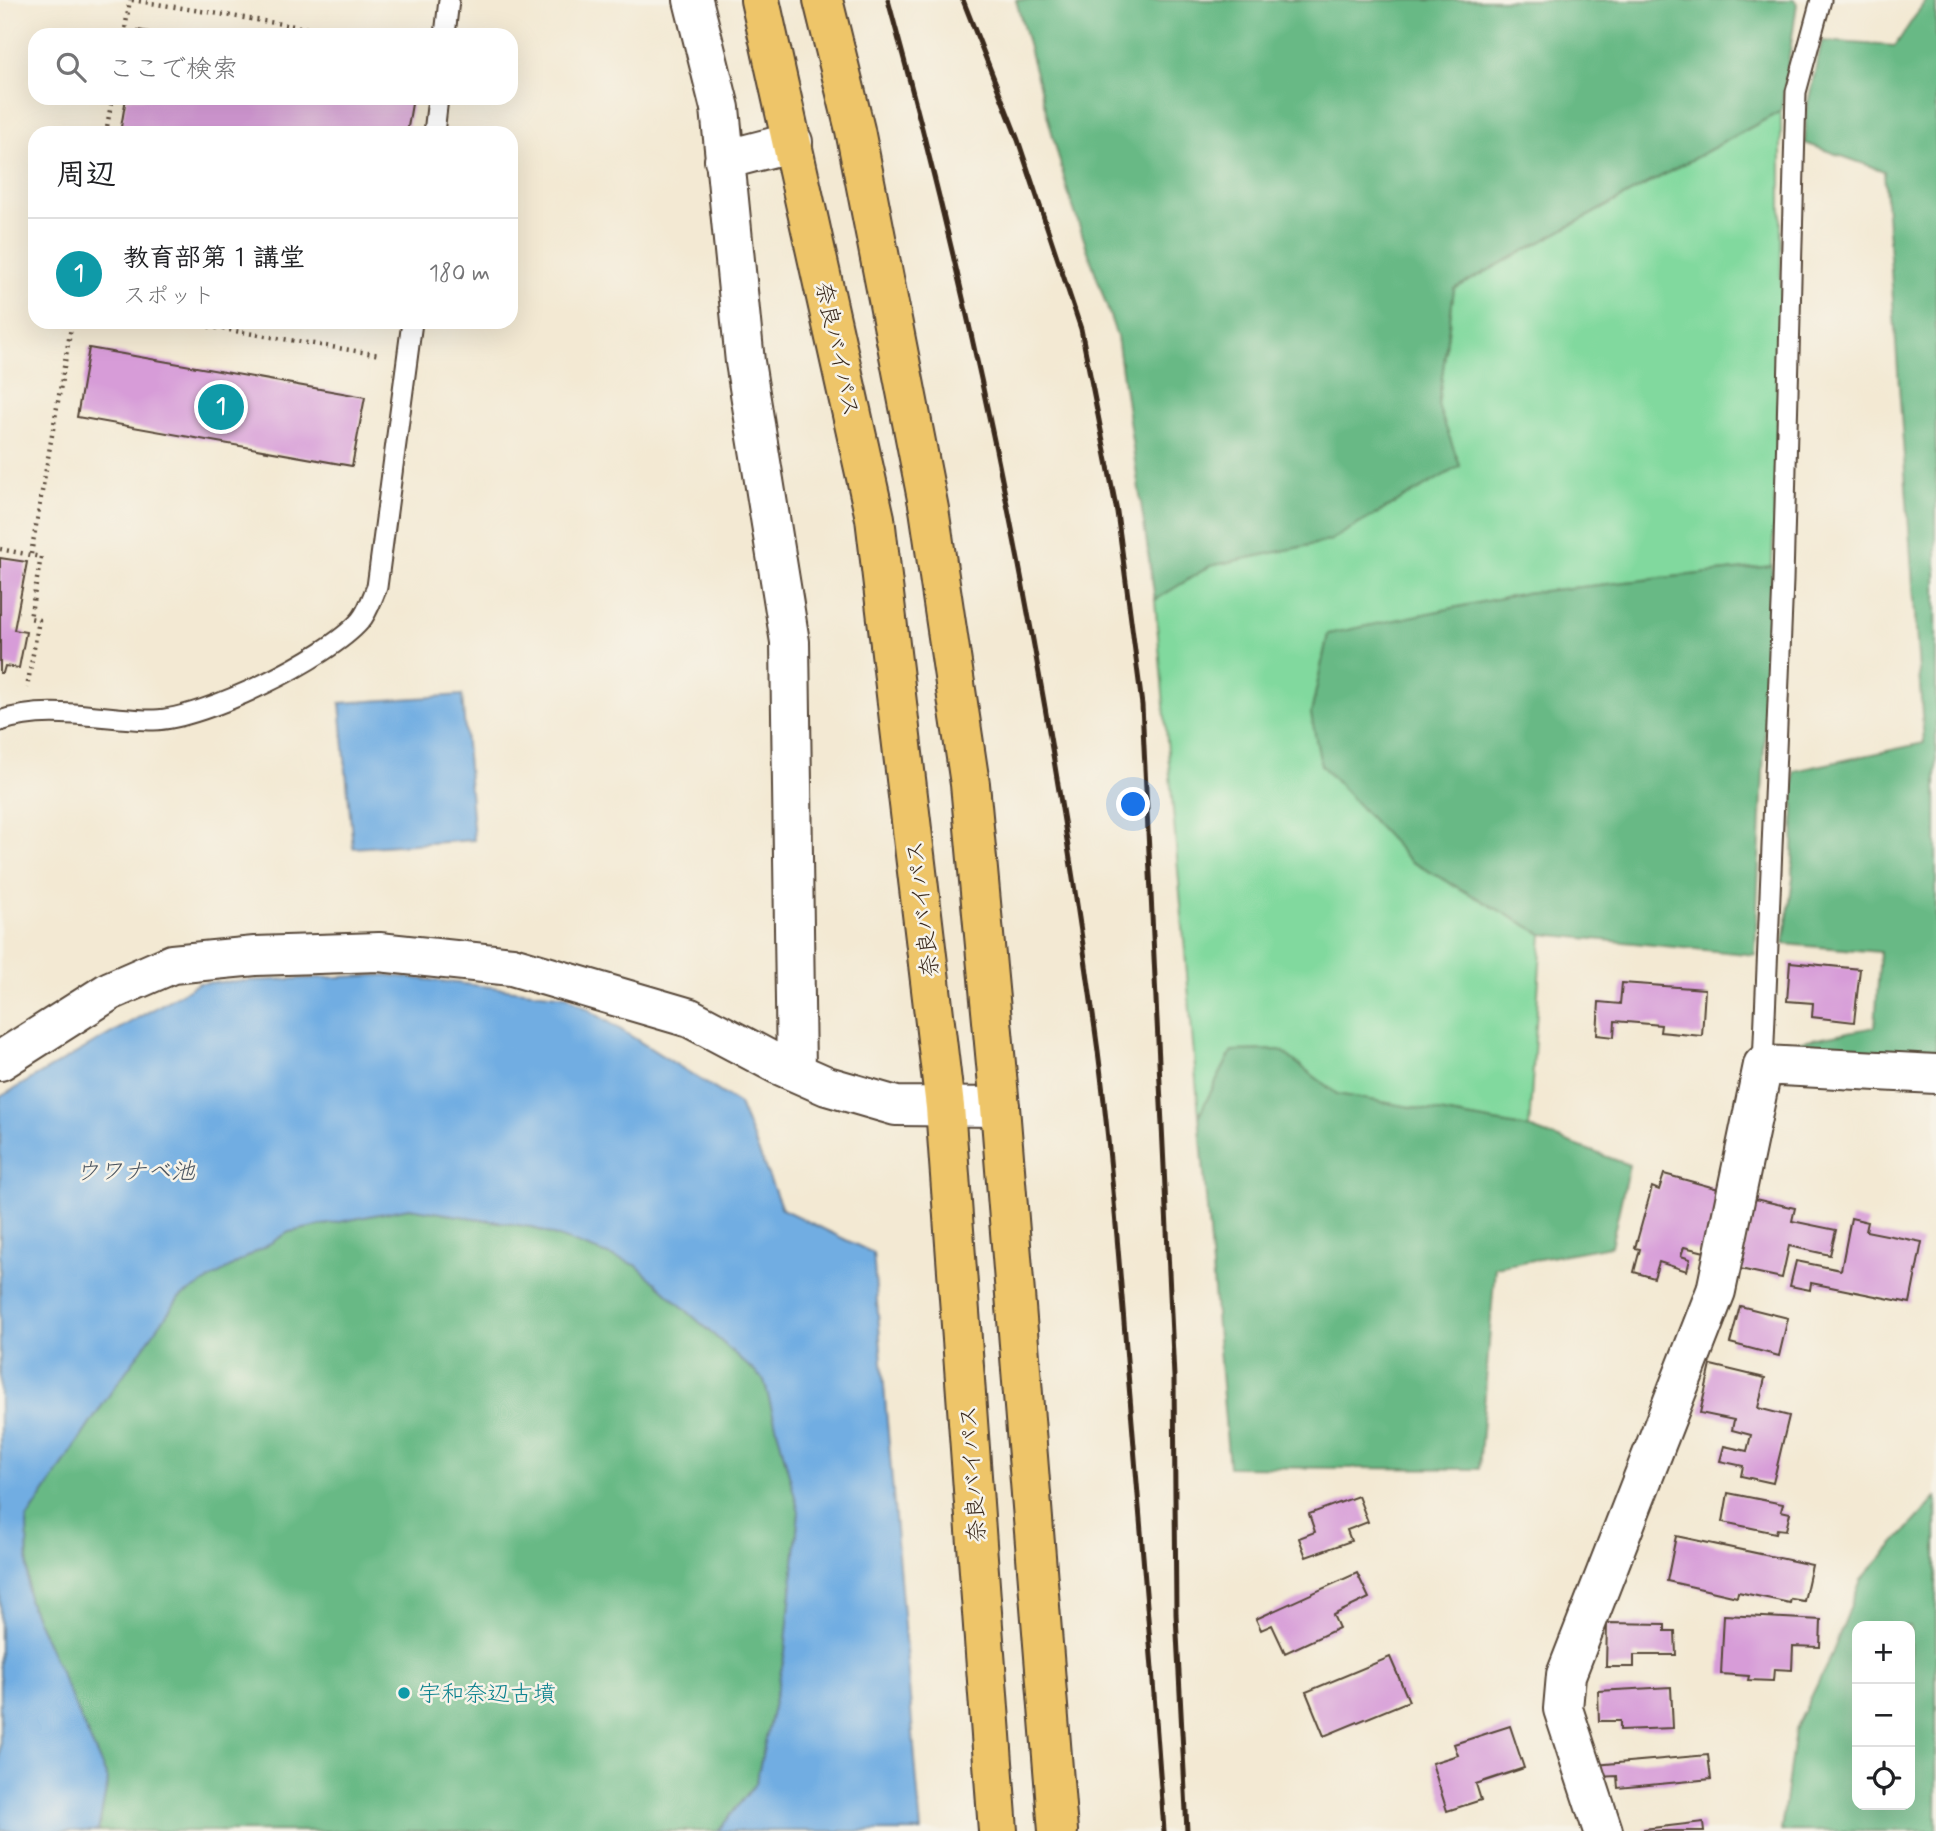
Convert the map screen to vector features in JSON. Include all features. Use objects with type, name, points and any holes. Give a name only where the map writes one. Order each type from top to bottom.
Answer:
[{"type":"highway","name":"奈良バイパス","points":[[760,0],[875,518],[945,1107],[998,1831]]},
{"type":"highway","points":[[823,0],[855,130],[929,509],[970,784],[1000,1107],[1058,1831]]},
{"type":"street","points":[[693,0],[720,108],[746,362],[790,642],[796,1072]]},
{"type":"street","points":[[724,160],[793,142]]},
{"type":"street","points":[[0,1061],[110,991],[172,964],[255,956],[379,952],[512,966],[690,1018],[827,1086],[896,1106],[1000,1107]]},
{"type":"street","points":[[1603,1831],[1563,1709],[1566,1675],[1716,1291],[1763,1065],[1936,1074]]},
{"type":"lane","points":[[446,28],[449,0]]},
{"type":"lane","points":[[1763,1065],[1783,580],[1796,92],[1821,0]]},
{"type":"lane","points":[[435,126],[437,105]]},
{"type":"lane","points":[[0,721],[23,713],[157,720],[217,705],[303,665],[360,621],[377,587],[411,329]]},
{"type":"path","points":[[125,28],[131,0],[306,28]]},
{"type":"path","points":[[107,126],[111,105]]},
{"type":"path","points":[[31,554],[71,329]]},
{"type":"path","points":[[223,329],[407,360]]},
{"type":"path","points":[[0,549],[41,557],[30,618],[39,620],[23,713]]},
{"type":"green space","points":[[1016,0],[1794,0],[1797,4],[1781,111],[1454,289],[1438,406],[1460,466],[1329,541],[1210,566],[1155,600],[1117,337],[1068,192]]},
{"type":"green space","points":[[1926,0],[1936,0],[1936,1065],[1781,1053],[1776,1046],[1875,1027],[1880,952],[1784,944],[1793,878],[1794,771],[1924,743],[1884,171],[1805,143],[1806,111],[1822,41],[1895,46]]},
{"type":"green space","points":[[1781,111],[1781,331],[1772,566],[1525,593],[1328,634],[1311,714],[1411,861],[1542,934],[1529,1128],[1337,1094],[1280,1050],[1232,1051],[1199,1115],[1155,600],[1210,566],[1329,541],[1460,466],[1438,406],[1454,289]]},
{"type":"green space","points":[[1772,566],[1755,955],[1542,934],[1410,861],[1321,765],[1311,714],[1328,634],[1525,593]]},
{"type":"green space","points":[[1280,1050],[1337,1094],[1529,1128],[1629,1165],[1611,1246],[1495,1267],[1479,1469],[1229,1467],[1199,1115],[1232,1051]]},
{"type":"green space","points":[[409,1208],[531,1227],[636,1265],[764,1380],[799,1512],[785,1653],[756,1783],[718,1831],[98,1831],[108,1780],[28,1600],[27,1519],[109,1395],[178,1298],[289,1232]]},
{"type":"green space","points":[[1936,1498],[1936,1831],[1781,1831],[1795,1730],[1832,1654],[1861,1580]]},
{"type":"water","points":[[462,695],[474,840],[353,848],[340,703]]},
{"type":"water","name":"ウワナベ池","points":[[386,975],[567,996],[739,1104],[782,1209],[873,1253],[921,1831],[718,1831],[756,1783],[785,1653],[799,1512],[764,1380],[636,1265],[531,1227],[409,1208],[289,1232],[179,1298],[109,1395],[27,1519],[28,1600],[108,1780],[98,1831],[0,1831],[0,1097],[199,983]]},
{"type":"building","points":[[125,105],[412,105],[408,126],[121,126]]},
{"type":"building","points":[[89,348],[365,397],[352,466],[77,417]]},
{"type":"building","points":[[0,558],[27,562],[14,630],[26,632],[19,668],[5,666],[3,673],[0,673]]},
{"type":"building","points":[[1790,962],[1860,969],[1854,1022],[1812,1017],[1813,1003],[1787,1001]]},
{"type":"building","points":[[1622,983],[1705,989],[1702,1036],[1660,1032],[1661,1025],[1615,1021],[1614,1037],[1597,1035],[1599,1002],[1620,1004]]},
{"type":"building","points":[[1664,1174],[1726,1191],[1709,1253],[1684,1247],[1681,1256],[1690,1259],[1687,1271],[1659,1262],[1654,1278],[1634,1272],[1640,1249],[1635,1248],[1652,1187],[1659,1190]]},
{"type":"building","points":[[1755,1199],[1795,1208],[1792,1221],[1836,1230],[1830,1255],[1789,1246],[1782,1278],[1740,1269]]},
{"type":"building","points":[[1851,1218],[1868,1222],[1866,1231],[1922,1242],[1910,1303],[1811,1283],[1810,1290],[1790,1286],[1796,1261],[1841,1270]]},
{"type":"building","points":[[1740,1306],[1788,1318],[1779,1356],[1730,1343]]},
{"type":"building","points":[[1711,1365],[1765,1378],[1758,1408],[1789,1416],[1773,1483],[1741,1476],[1743,1466],[1720,1461],[1724,1446],[1747,1451],[1751,1435],[1732,1430],[1734,1420],[1700,1413]]},
{"type":"building","points":[[1728,1493],[1783,1504],[1781,1511],[1790,1513],[1786,1530],[1777,1529],[1776,1533],[1723,1522]]},
{"type":"building","points":[[1358,1496],[1368,1522],[1347,1530],[1351,1541],[1306,1557],[1299,1538],[1315,1532],[1309,1514]]},
{"type":"building","points":[[1676,1536],[1812,1565],[1804,1601],[1791,1599],[1790,1603],[1738,1592],[1737,1597],[1667,1581]]},
{"type":"building","points":[[1357,1573],[1369,1598],[1333,1615],[1339,1628],[1285,1653],[1272,1625],[1261,1630],[1256,1619]]},
{"type":"building","points":[[1724,1615],[1821,1620],[1820,1647],[1793,1646],[1792,1670],[1774,1669],[1773,1681],[1748,1680],[1749,1676],[1721,1674]]},
{"type":"building","points":[[1607,1623],[1665,1624],[1665,1631],[1675,1631],[1676,1655],[1634,1655],[1634,1667],[1606,1667]]},
{"type":"building","points":[[1390,1657],[1409,1701],[1324,1736],[1306,1692]]},
{"type":"building","points":[[1671,1687],[1673,1728],[1620,1730],[1620,1721],[1599,1721],[1598,1691]]},
{"type":"building","points":[[1510,1726],[1524,1768],[1476,1784],[1481,1800],[1447,1811],[1432,1763],[1458,1755],[1454,1744]]},
{"type":"building","points":[[1708,1755],[1711,1779],[1618,1788],[1617,1776],[1596,1777],[1595,1765]]},
{"type":"building","points":[[1703,1822],[1704,1831],[1644,1831],[1644,1829]]},
{"type":"railway","points":[[888,0],[922,129],[984,390],[1036,654],[1079,918],[1112,1176],[1164,1831]]},
{"type":"railway","points":[[963,0],[1018,140],[1081,329],[1117,512],[1142,705],[1174,1377],[1176,1614],[1187,1831]]},
{"type":"place","name":"教育部第１講堂","points":[[221,407]]},
{"type":"place","name":"宇和奈辺古墳","points":[[404,1693]]}]
